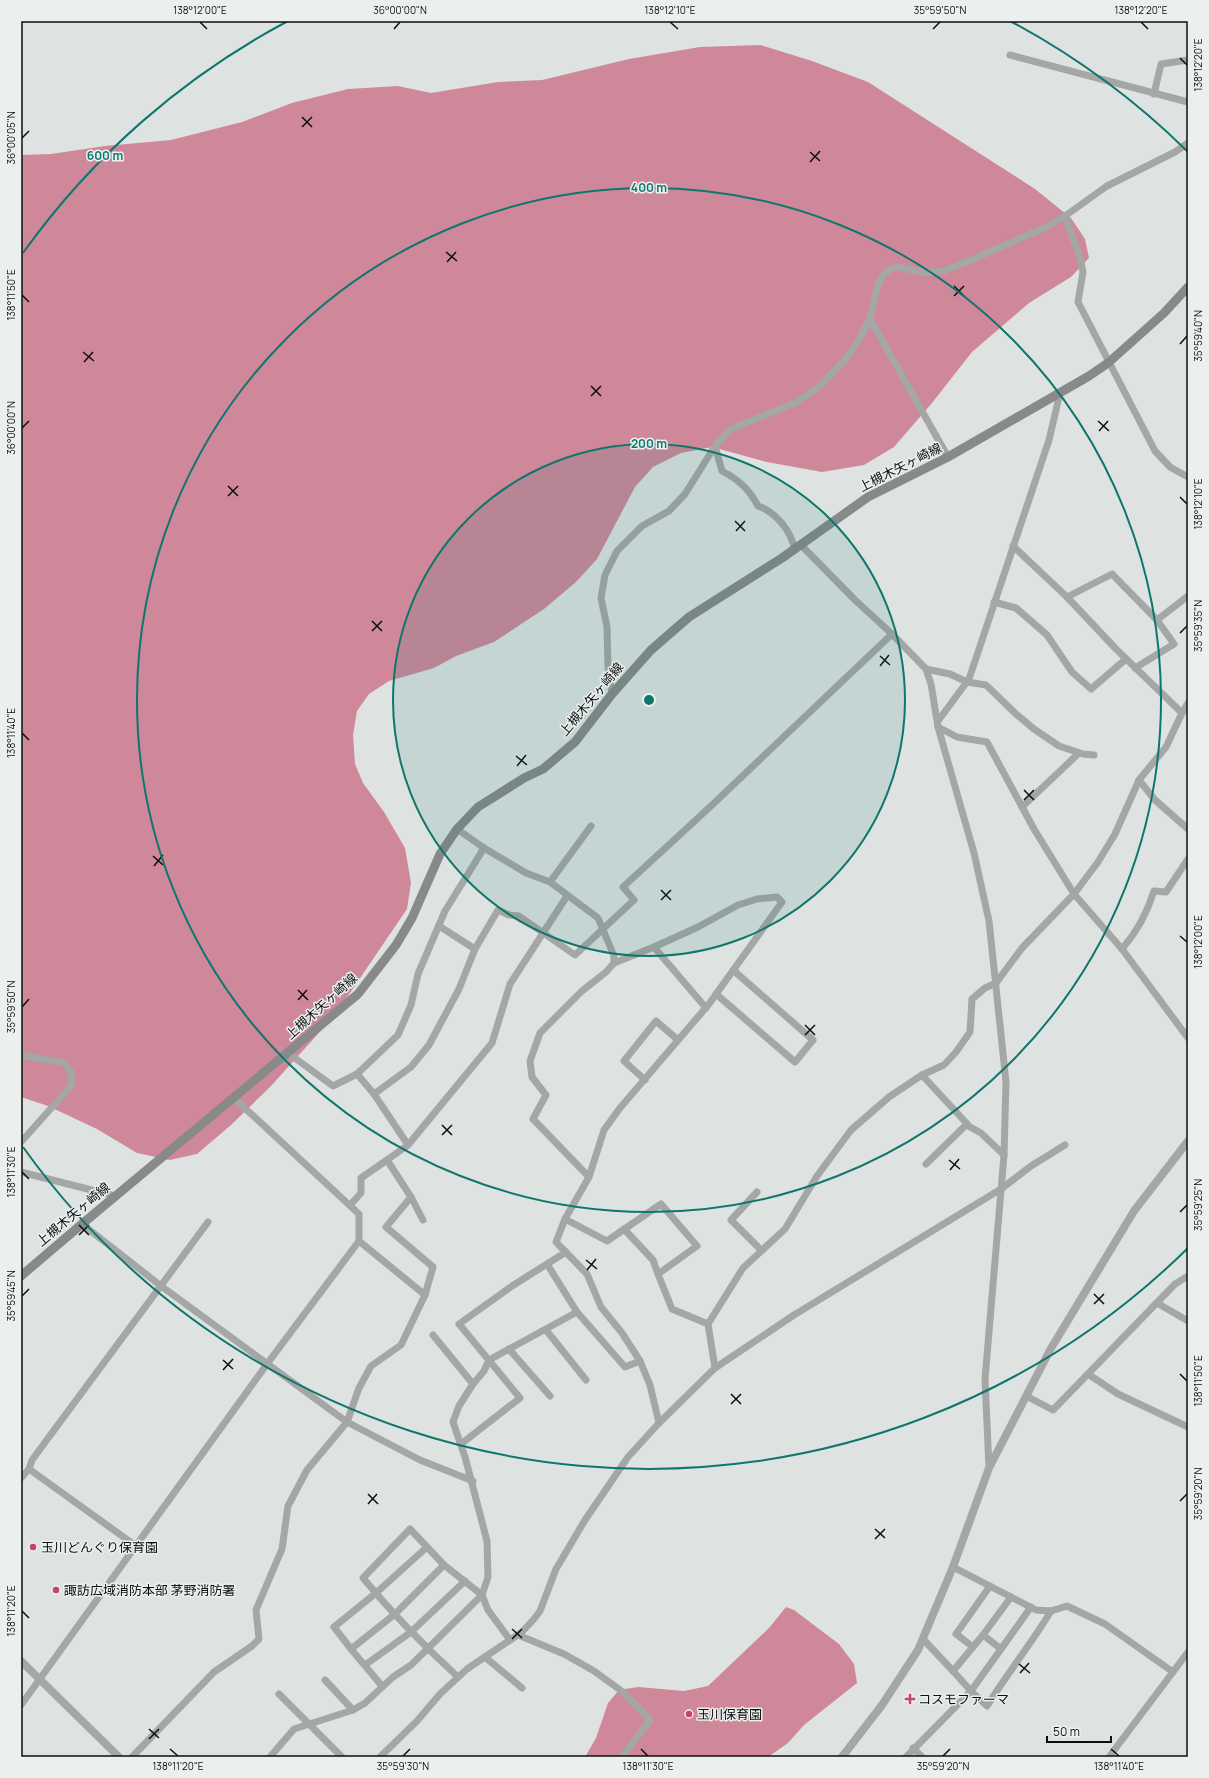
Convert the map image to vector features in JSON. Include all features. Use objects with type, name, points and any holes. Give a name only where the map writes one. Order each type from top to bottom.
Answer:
[{"type":"main road","name":"上槻木矢ヶ崎線","points":[[21,1276],[358,994],[383,964],[412,918],[440,854],[457,829],[478,807],[524,778],[543,769],[575,742],[612,694],[650,650],[688,617],[798,547],[868,497],[948,457],[1060,393],[1108,363],[1164,313],[1188,287]]},
{"type":"street","points":[[1010,55],[1188,102]]},
{"type":"street","points":[[1154,94],[1161,64],[1188,60]]},
{"type":"street","points":[[612,694],[608,667],[607,627],[601,598],[605,575],[617,551],[642,526],[669,511],[685,494],[715,446],[730,429],[795,403],[820,387],[844,362],[856,345],[870,319],[878,285],[884,274],[890,269],[899,267],[926,273],[943,272],[1046,227],[1065,216],[1107,186],[1175,152],[1188,143]]},
{"type":"street","points":[[1065,216],[1080,258],[1083,272],[1078,302],[1108,363],[1155,451],[1170,467],[1188,477]]},
{"type":"street","points":[[870,319],[948,457]]},
{"type":"street","points":[[938,724],[967,682],[983,639],[994,602],[1049,440],[1060,393]]},
{"type":"street","points":[[715,446],[722,471],[736,479],[749,490],[758,506],[775,514],[798,547],[892,634],[926,669],[931,684],[938,724],[975,860],[993,942],[1006,1082],[1004,1155],[985,1379],[989,1468]]},
{"type":"street","points":[[1013,546],[1067,597],[1126,659],[1182,713]]},
{"type":"street","points":[[1067,597],[1112,574],[1157,620],[1174,644],[1135,668]]},
{"type":"street","points":[[1157,620],[1188,596]]},
{"type":"street","points":[[994,602],[1016,608],[1047,635],[1072,672],[1091,689],[1126,659]]},
{"type":"street","points":[[374,1094],[411,1067],[430,1045],[459,989],[475,949],[498,910],[509,915],[519,916],[575,955],[634,900],[622,887],[711,806],[892,634]]},
{"type":"street","points":[[926,669],[950,674],[967,682],[986,685],[1034,730],[1059,746],[1079,753],[1094,755]]},
{"type":"street","points":[[716,1368],[708,1324],[743,1268],[785,1229],[818,1176],[851,1130],[889,1097],[922,1075],[944,1065],[956,1052],[970,1032],[972,999],[986,988],[996,983],[1022,948],[1074,894],[1098,862],[1115,834],[1139,780],[1166,746],[1188,703]]},
{"type":"street","points":[[938,724],[957,737],[987,742],[1022,807],[1074,894],[1122,949],[1188,1038]]},
{"type":"street","points":[[1022,807],[1079,753]]},
{"type":"street","points":[[1139,780],[1154,800],[1188,829]]},
{"type":"street","points":[[550,882],[591,826]]},
{"type":"street","points":[[457,829],[484,848],[526,873],[550,882],[598,918],[614,956],[614,963]]},
{"type":"street","points":[[288,1053],[333,1086],[357,1074],[398,1035],[412,1005],[418,974],[439,926],[449,905],[484,848]]},
{"type":"street","points":[[1122,949],[1133,936],[1148,907],[1154,891],[1166,892],[1188,859]]},
{"type":"street","points":[[351,1204],[361,1192],[361,1178],[408,1145],[492,1043],[510,984],[567,896]]},
{"type":"street","points":[[589,1177],[533,1119],[546,1095],[532,1077],[530,1061],[540,1033],[582,991],[606,972],[614,963],[698,927],[738,905],[757,899],[777,897],[782,902],[706,1008],[604,1130],[589,1177],[565,1219],[556,1242],[587,1274],[601,1307],[622,1333],[640,1361],[650,1384],[659,1423]]},
{"type":"street","points":[[439,926],[475,949]]},
{"type":"street","points":[[654,947],[706,1008]]},
{"type":"street","points":[[716,994],[795,1062],[813,1040],[733,970]]},
{"type":"street","points":[[645,1080],[624,1061],[656,1021],[678,1040]]},
{"type":"street","points":[[21,1055],[64,1063],[72,1074],[71,1086],[21,1142]]},
{"type":"street","points":[[357,1074],[374,1094],[408,1145]]},
{"type":"street","points":[[922,1075],[967,1124],[981,1133],[1004,1155]]},
{"type":"street","points":[[21,1705],[41,1680],[136,1546],[359,1241],[359,1214],[351,1204],[234,1098]]},
{"type":"street","points":[[926,1164],[967,1124]]},
{"type":"street","points":[[842,1757],[882,1705],[918,1650],[953,1568],[989,1468],[1050,1350],[1134,1211],[1188,1141]]},
{"type":"street","points":[[380,1757],[417,1721],[440,1694],[458,1677],[522,1632],[540,1611],[556,1569],[600,1496],[628,1457],[659,1423],[716,1368],[794,1315],[1001,1189],[1031,1166],[1065,1144]]},
{"type":"street","points":[[387,1160],[411,1197],[423,1220]]},
{"type":"street","points":[[21,1172],[115,1196]]},
{"type":"street","points":[[757,1192],[731,1220],[761,1250]]},
{"type":"street","points":[[132,1757],[214,1672],[252,1646],[259,1639],[256,1610],[282,1549],[288,1506],[307,1470],[347,1422],[359,1388],[371,1366],[401,1345],[425,1295],[433,1267],[386,1227],[411,1197]]},
{"type":"street","points":[[565,1219],[607,1241],[661,1204],[697,1246],[658,1274]]},
{"type":"street","points":[[21,1478],[29,1469],[32,1460],[208,1222]]},
{"type":"street","points":[[82,1224],[161,1286],[347,1422],[420,1460],[472,1481]]},
{"type":"street","points":[[624,1229],[653,1260],[672,1310],[708,1324]]},
{"type":"street","points":[[359,1241],[425,1295]]},
{"type":"street","points":[[461,1444],[520,1398],[459,1324],[512,1286],[566,1252]]},
{"type":"street","points":[[546,1264],[577,1312],[625,1367],[640,1361]]},
{"type":"street","points":[[1026,1396],[1053,1410],[1175,1284],[1188,1276]]},
{"type":"street","points":[[1157,1303],[1188,1321]]},
{"type":"street","points":[[270,1757],[294,1729],[353,1710],[365,1703],[382,1686],[411,1665],[428,1650],[482,1595],[488,1577],[488,1546],[472,1481],[453,1422],[459,1406],[473,1384],[484,1371],[488,1360],[577,1312]]},
{"type":"street","points":[[546,1330],[586,1380]]},
{"type":"street","points":[[433,1335],[473,1384]]},
{"type":"street","points":[[509,1349],[550,1396]]},
{"type":"street","points":[[1088,1374],[1118,1394],[1188,1427]]},
{"type":"street","points":[[29,1469],[136,1546]]},
{"type":"street","points":[[458,1677],[428,1650],[363,1578],[410,1529],[444,1565],[482,1595],[488,1610],[510,1640]]},
{"type":"street","points":[[382,1686],[334,1627],[376,1593],[427,1547]]},
{"type":"street","points":[[351,1649],[395,1614],[444,1565]]},
{"type":"street","points":[[953,1568],[1036,1610],[1051,1611],[1067,1606],[1105,1624],[1173,1672]]},
{"type":"street","points":[[365,1665],[411,1632],[465,1581]]},
{"type":"street","points":[[973,1647],[956,1634],[990,1586]]},
{"type":"street","points":[[953,1671],[983,1635],[1010,1597]]},
{"type":"street","points":[[906,1757],[913,1748],[971,1691],[1030,1607]]},
{"type":"street","points":[[923,1639],[971,1691],[987,1706],[1004,1677],[1034,1639],[1051,1611]]},
{"type":"street","points":[[518,1635],[564,1654],[594,1671],[623,1692],[650,1720],[622,1757]]},
{"type":"street","points":[[983,1635],[1001,1649]]},
{"type":"street","points":[[1109,1757],[1188,1652]]},
{"type":"street","points":[[485,1657],[522,1688]]},
{"type":"street","points":[[21,1661],[119,1757]]},
{"type":"street","points":[[325,1680],[353,1710]]},
{"type":"street","points":[[279,1694],[342,1757]]},
{"type":"street","points":[[913,1748],[922,1757]]},
{"type":"shaded area","points":[[760,45],[812,61],[868,82],[1035,189],[1071,218],[1085,239],[1089,258],[1071,277],[1029,303],[972,352],[932,403],[894,447],[864,465],[822,472],[767,462],[712,447],[681,453],[653,467],[635,487],[597,559],[576,582],[544,609],[494,642],[456,656],[434,668],[389,681],[369,694],[357,711],[353,735],[355,764],[363,783],[384,812],[405,848],[411,883],[407,909],[335,1015],[271,1086],[231,1125],[197,1154],[170,1160],[137,1153],[97,1129],[48,1106],[21,1097],[21,155],[51,154],[105,146],[171,140],[242,122],[292,103],[348,89],[398,86],[431,93],[498,82],[542,80],[629,59],[700,47]]},
{"type":"shaded area","points":[[786,1607],[794,1610],[839,1644],[854,1664],[857,1683],[804,1725],[788,1743],[768,1757],[585,1757],[596,1738],[608,1703],[619,1690],[638,1687],[684,1691],[708,1686],[769,1628]]},
{"type":"place","name":"玉川どんぐり保育園","points":[[33,1547]]},
{"type":"place","name":"諏訪広域消防本部 茅野消防署","points":[[56,1590]]},
{"type":"place","name":"コスモファーマ","points":[[910,1699]]},
{"type":"place","name":"玉川保育園","points":[[689,1714]]}]
